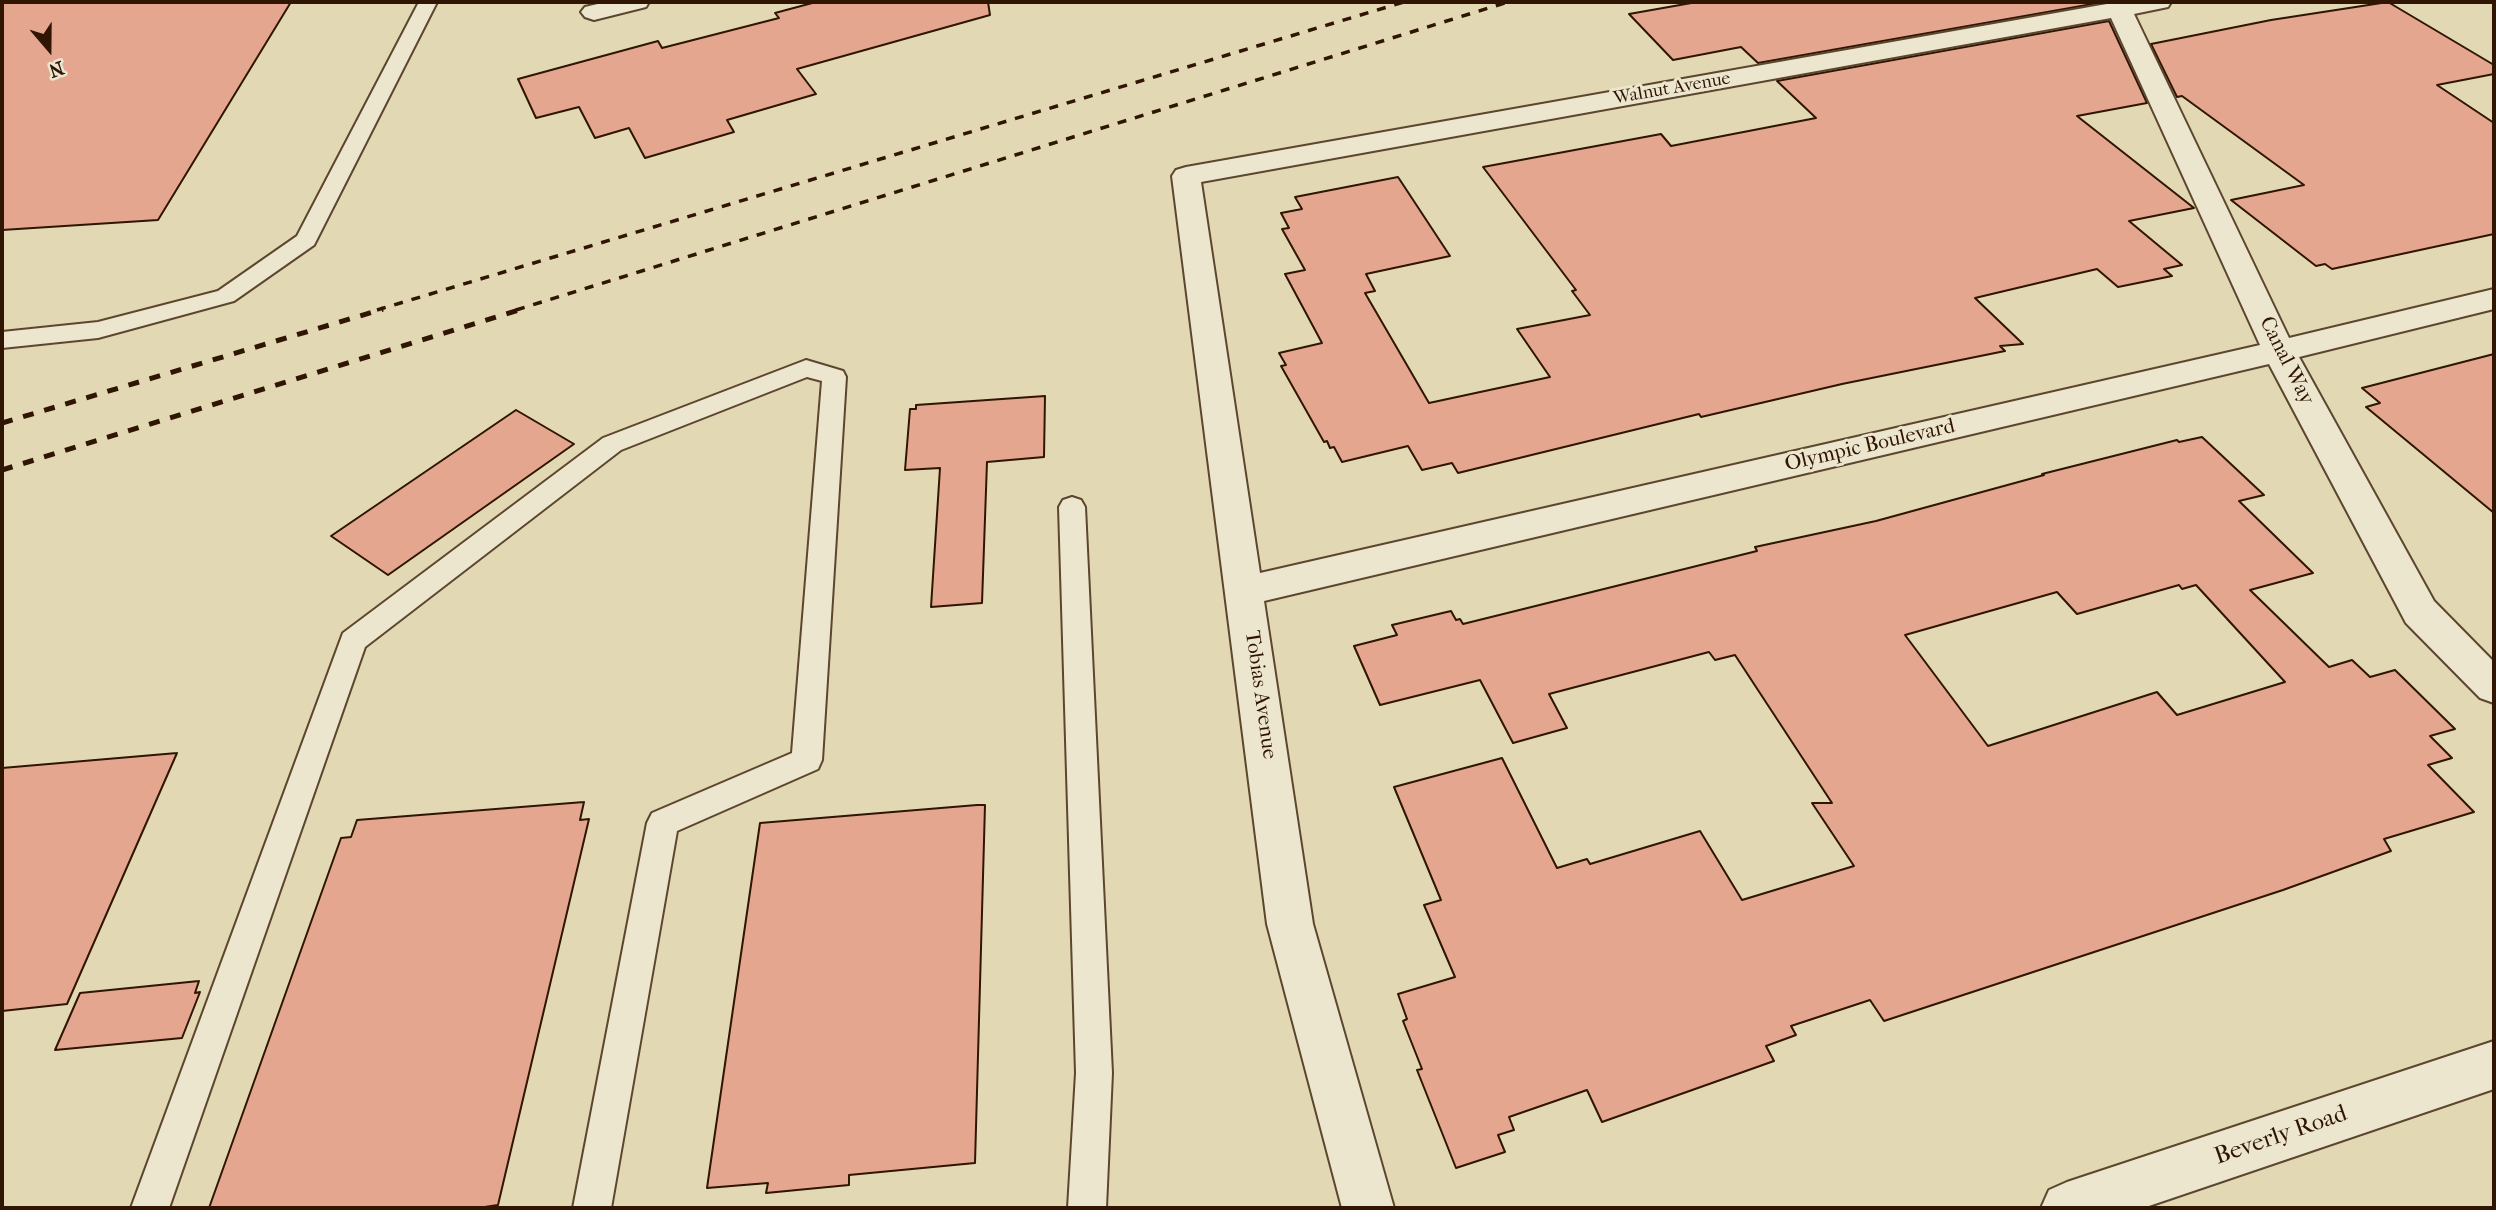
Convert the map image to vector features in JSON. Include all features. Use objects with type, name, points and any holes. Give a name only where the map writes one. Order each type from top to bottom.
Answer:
[{"type":"street","points":[[594,12],[637,2]]},
{"type":"street","name":"Walnut Avenue","points":[[1186,176],[2159,2]]},
{"type":"street","name":"Canal Way","points":[[2119,9],[2279,352],[2420,612],[2494,687]]},
{"type":"street","name":"Tobias Avenue","points":[[1186,176],[1246,591],[1290,924],[1368,1208]]},
{"type":"street","name":"Olympic Boulevard","points":[[1246,591],[2279,352],[2494,299]]},
{"type":"street","name":"Beverly Road","points":[[2067,1208],[2494,1065]]},
{"type":"lane","points":[[2,340],[98,330],[226,296],[306,240],[428,2]]},
{"type":"lane","points":[[150,1208],[354,641],[612,444],[806,368],[834,377],[807,760],[663,823],[592,1208]]},
{"type":"lane","points":[[1072,507],[1094,1073],[1087,1208]]},
{"type":"building","points":[[2,2],[291,2],[158,220],[2,230]]},
{"type":"building","points":[[816,2],[988,2],[990,15],[797,69],[816,94],[727,120],[734,132],[645,158],[629,128],[595,138],[579,107],[536,118],[518,79],[658,41],[662,48],[779,18],[775,13]]},
{"type":"building","points":[[1697,2],[2104,2],[1758,63],[1741,47],[1673,60],[1629,14]]},
{"type":"building","points":[[2388,2],[2494,65],[2494,74],[2437,85],[2494,123],[2494,234],[2332,269],[2325,264],[2316,266],[2231,200],[2304,185],[2182,96],[2177,97],[2151,44],[2271,20]]},
{"type":"building","points":[[2109,21],[2147,103],[2077,116],[2194,208],[2129,221],[2182,265],[2164,269],[2172,276],[2118,287],[2097,269],[1975,298],[2023,344],[2000,346],[2005,351],[1842,384],[1701,417],[1699,414],[1458,473],[1452,463],[1422,470],[1408,446],[1342,462],[1334,447],[1330,448],[1327,441],[1324,442],[1281,366],[1286,365],[1279,353],[1322,343],[1285,274],[1305,270],[1282,229],[1289,228],[1281,213],[1302,209],[1295,197],[1398,177],[1450,256],[1366,274],[1375,291],[1365,293],[1429,403],[1550,377],[1517,329],[1590,315],[1572,291],[1576,290],[1483,167],[1661,134],[1671,146],[1816,118],[1777,81]]},
{"type":"building","points":[[2494,354],[2494,513],[2366,407],[2380,403],[2362,388]]},
{"type":"building","points":[[1045,396],[1044,457],[987,462],[982,603],[931,607],[940,468],[905,470],[910,409],[916,409],[916,405]]},
{"type":"building","points":[[516,410],[574,444],[388,575],[331,536]]},
{"type":"building","points":[[2202,437],[2264,495],[2239,501],[2313,573],[2250,590],[2329,667],[2352,660],[2370,677],[2395,670],[2455,729],[2430,736],[2452,758],[2428,765],[2474,812],[2384,839],[2391,851],[2283,890],[1884,1021],[1870,1000],[1791,1026],[1796,1035],[1766,1046],[1774,1061],[1602,1122],[1587,1090],[1509,1117],[1514,1130],[1498,1135],[1505,1152],[1456,1168],[1417,1070],[1422,1069],[1403,1021],[1407,1019],[1398,994],[1455,977],[1424,905],[1441,900],[1394,787],[1502,758],[1557,868],[1587,859],[1590,864],[1700,831],[1742,900],[1854,866],[1812,803],[1832,803],[1735,655],[1715,660],[1709,652],[1549,694],[1567,728],[1513,743],[1480,680],[1380,705],[1354,646],[1397,635],[1392,625],[1451,611],[1456,620],[1460,619],[1463,624],[1757,551],[1755,547],[1876,521],[2044,475],[2042,474],[2177,440],[2179,442]],"holes":[[[2179,585],[2182,589],[2196,585],[2285,682],[2177,715],[2157,692],[1988,746],[1905,635],[2057,592],[2077,614]]]},
{"type":"building","points":[[177,753],[67,1004],[2,1011],[2,768]]},
{"type":"building","points":[[584,802],[580,820],[589,819],[498,1205],[478,1208],[209,1208],[341,838],[351,837],[357,820]]},
{"type":"building","points":[[985,805],[975,1163],[849,1175],[849,1185],[766,1193],[768,1183],[707,1188],[760,823]]},
{"type":"building","points":[[199,981],[195,993],[200,992],[182,1038],[55,1050],[80,993]]},
{"type":"railway","points":[[377,310],[1404,2]]},
{"type":"railway","points":[[516,310],[1508,2]]},
{"type":"railway","points":[[2,423],[383,309]]},
{"type":"railway","points":[[2,470],[522,309]]}]
